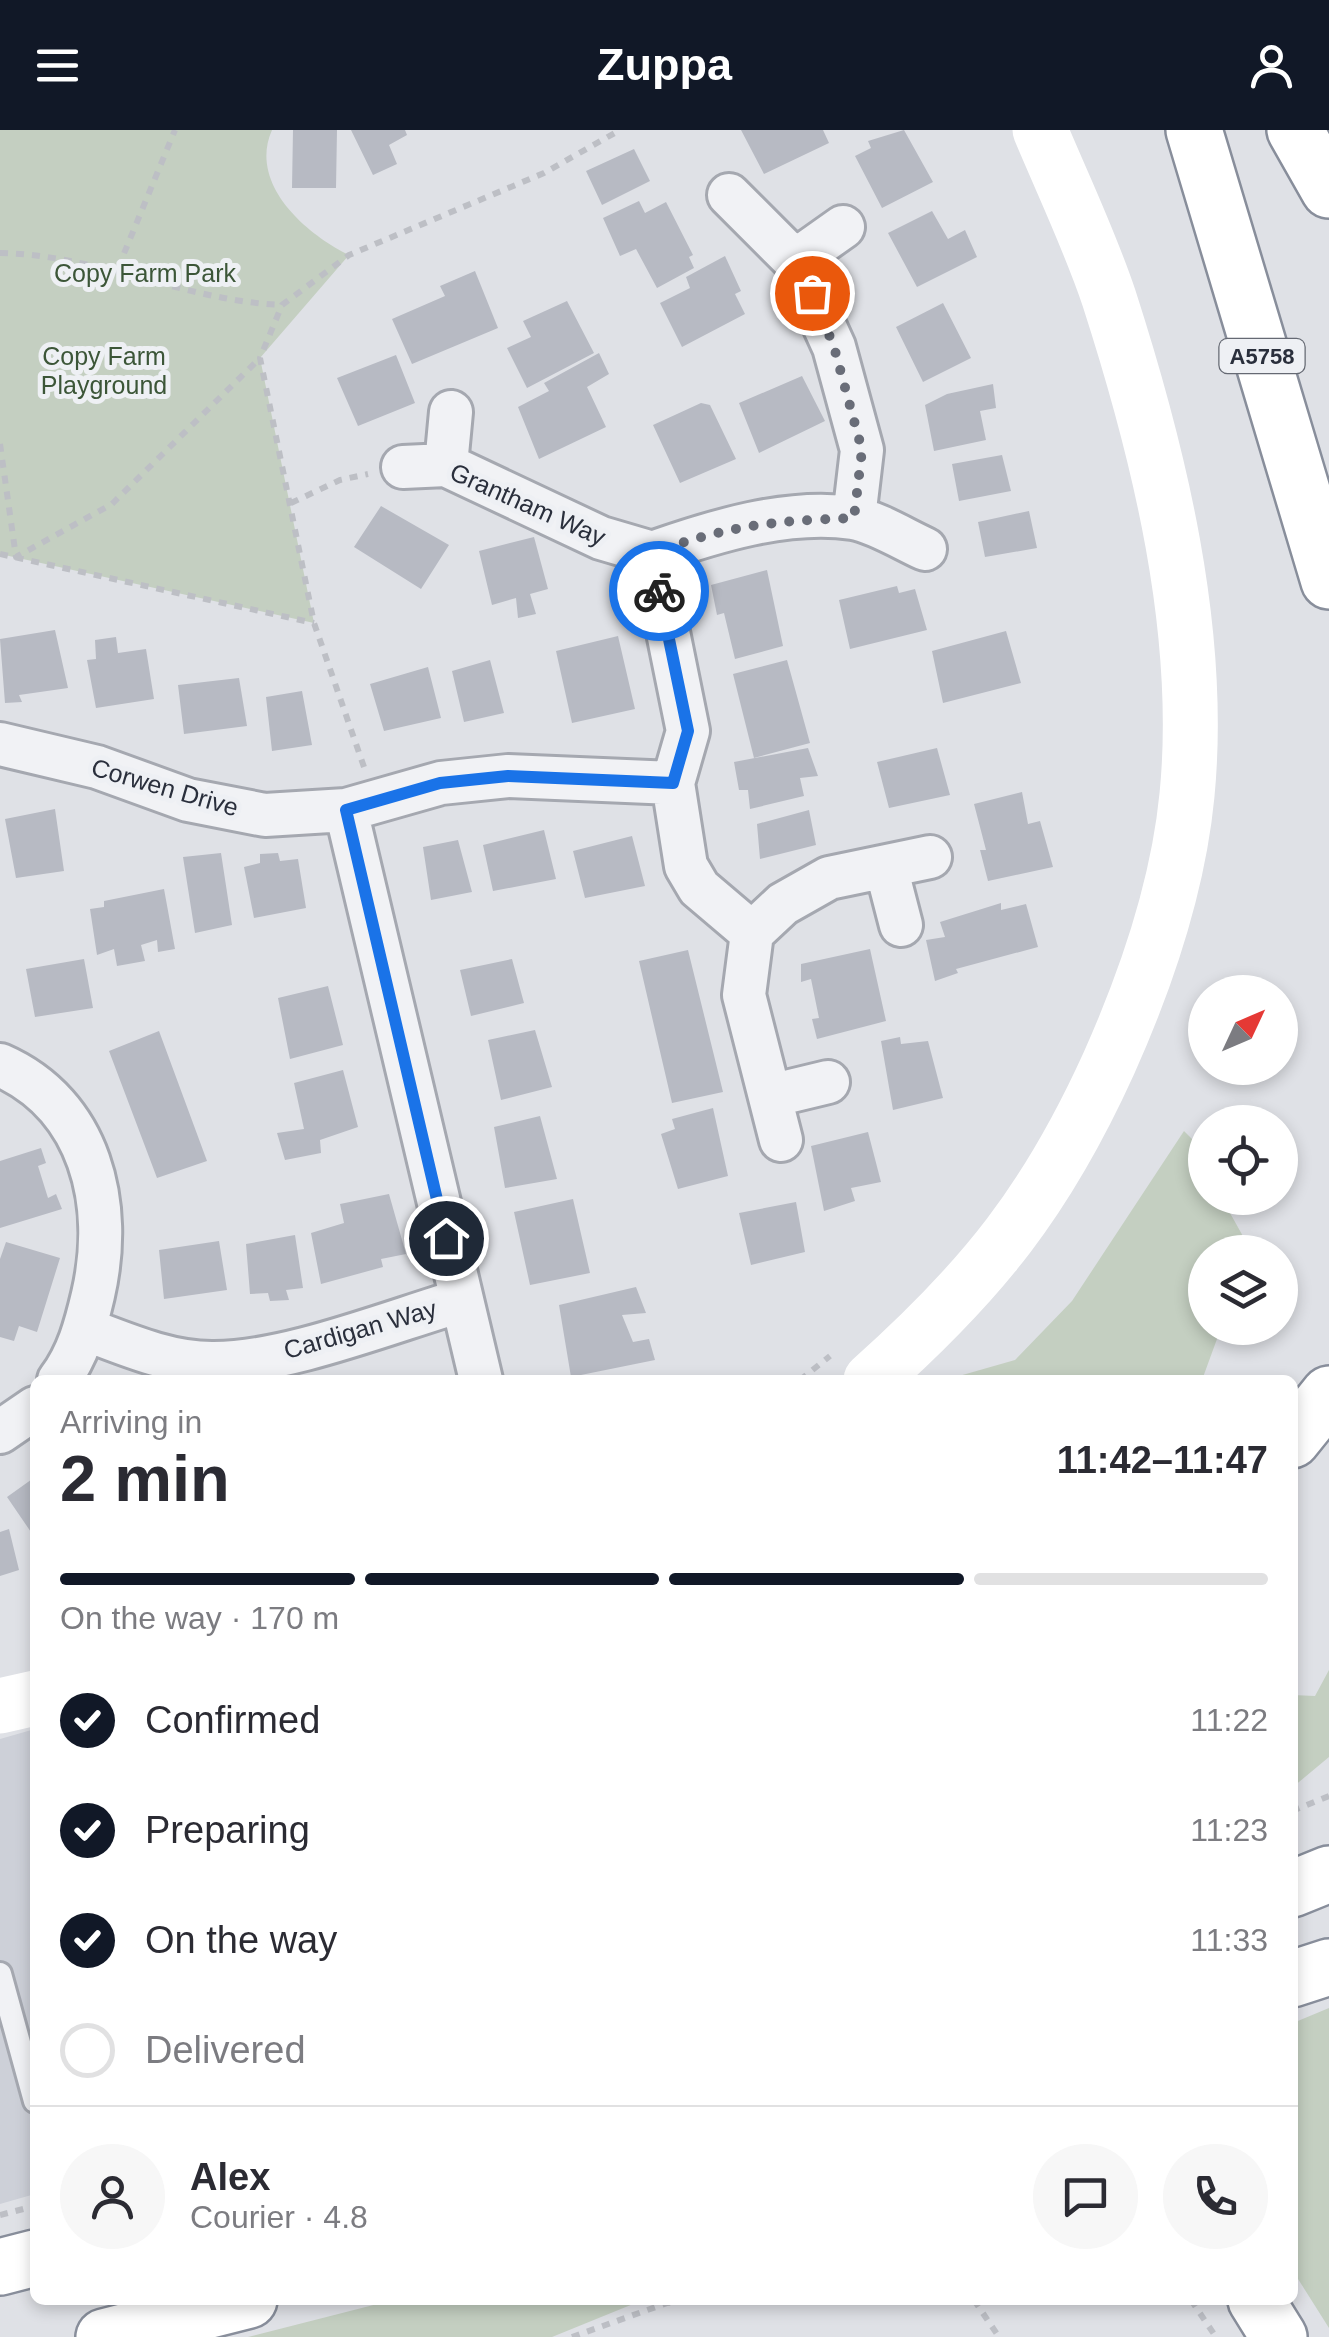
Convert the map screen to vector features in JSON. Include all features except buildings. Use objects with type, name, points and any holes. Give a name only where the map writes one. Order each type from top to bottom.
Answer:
[{"type":"main road","points":[[876,1375],[965,1293],[1057,1168],[1124,1030],[1159,935],[1176,866],[1187,795],[1190,716],[1186,643],[1151,456],[1108,296],[1040,130]]},
{"type":"main road","name":"A5758","points":[[1194,130],[1329,581]]},
{"type":"main road","points":[[1295,130],[1329,190]]},
{"type":"main road","points":[[1298,1433],[1329,1394]]},
{"type":"main road","points":[[0,1706],[30,1699]]},
{"type":"main road","points":[[1298,1887],[1329,1874]]},
{"type":"main road","points":[[1298,1978],[1329,1966]]},
{"type":"main road","points":[[0,2267],[30,2259]]},
{"type":"main road","points":[[104,2337],[229,2305]]},
{"type":"main road","points":[[1259,2305],[1279,2337]]},
{"type":"street","points":[[729,195],[794,262],[834,347],[862,450],[854,518]]},
{"type":"street","points":[[794,262],[843,227]]},
{"type":"street","points":[[446,465],[451,412]]},
{"type":"street","name":"Grantham Way","points":[[403,467],[446,465],[601,538],[652,553]]},
{"type":"street","points":[[752,933],[700,888],[686,866],[673,783],[688,731],[652,553],[716,531],[764,521],[854,518],[925,549]]},
{"type":"street","name":"Corwen Drive","points":[[0,744],[97,767],[188,800],[265,815],[361,806],[440,783],[508,776],[673,783]]},
{"type":"street","points":[[361,806],[460,1301],[480,1375]]},
{"type":"street","points":[[781,1140],[744,994],[752,933],[783,904],[828,878],[930,857]]},
{"type":"street","points":[[886,868],[901,925]]},
{"type":"street","points":[[0,1065],[42,1089],[69,1121],[92,1161],[102,1209],[98,1275],[85,1329],[62,1375]]},
{"type":"street","points":[[770,1096],[828,1082]]},
{"type":"street","name":"Cardigan Way","points":[[85,1329],[148,1352],[223,1362],[250,1360],[460,1301]]},
{"type":"street","points":[[0,1432],[30,1411]]},
{"type":"lane","points":[[0,1974],[30,2083]]},
{"type":"path","points":[[118,268],[176,130]]},
{"type":"path","points":[[16,557],[112,504],[260,358],[282,306],[349,255],[544,173],[620,130]]},
{"type":"path","points":[[0,253],[45,254],[118,268],[241,304],[282,306]]},
{"type":"path","points":[[260,358],[314,623],[361,806]]},
{"type":"path","points":[[0,444],[16,557]]},
{"type":"path","points":[[290,504],[340,480],[403,467]]},
{"type":"path","points":[[0,554],[314,623]]},
{"type":"path","points":[[1298,1809],[1329,1796]]},
{"type":"path","points":[[0,2215],[30,2207]]},
{"type":"path","points":[[572,2337],[660,2305]]},
{"type":"path","points":[[977,2305],[999,2337]]},
{"type":"path","points":[[1194,2305],[1216,2337]]},
{"type":"shaded area","points":[[30,1730],[30,2195],[0,2204],[0,1739]]},
{"type":"green space","name":"Copy Farm Park","points":[[0,130],[272,130],[267,150],[274,188],[299,220],[349,255],[260,358],[314,623],[0,554]]},
{"type":"green space","points":[[1184,1131],[1188,1135],[1188,1215],[1231,1215],[1242,1235],[1188,1235],[1188,1345],[1215,1345],[1204,1375],[962,1375],[1015,1360],[1072,1301]]},
{"type":"green space","points":[[1329,1670],[1329,1757],[1298,1783],[1298,1695],[1315,1696]]},
{"type":"green space","points":[[1329,2008],[1329,2328],[1298,2279],[1298,2021]]},
{"type":"green space","points":[[373,2305],[631,2305],[552,2337],[248,2337]]},
{"type":"way so far","points":[[659,591],[652,553],[716,531],[764,521],[854,518],[862,450],[851,399],[812,293]]},
{"type":"route","points":[[446,1238],[346,810],[440,783],[508,776],[565,775],[673,783],[688,731],[659,591]]},
{"type":"park label","name":"Copy Farm Playground","points":[[104,370]]}]
